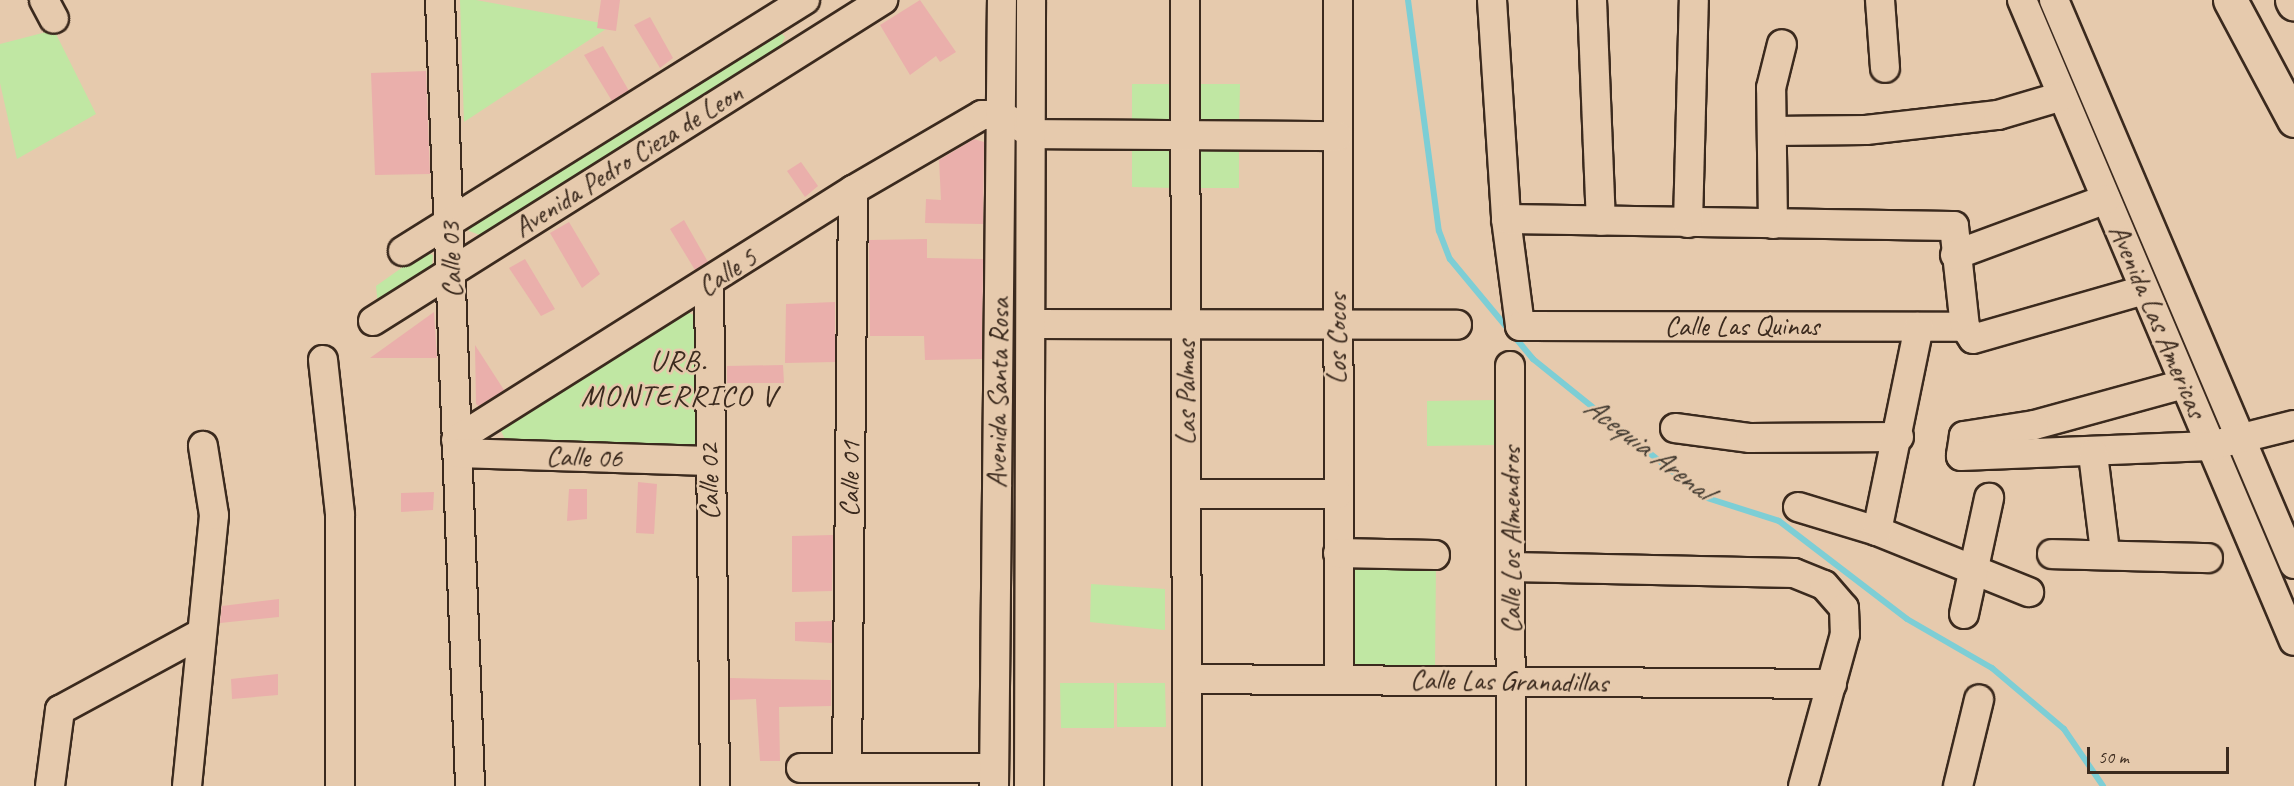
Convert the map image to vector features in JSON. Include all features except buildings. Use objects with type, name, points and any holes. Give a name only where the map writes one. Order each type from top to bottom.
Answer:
[{"type":"main road","points":[[2230,0],[2294,120]]},
{"type":"street","name":"Calle 03","points":[[440,0],[470,786]]},
{"type":"street","name":"Avenida Pedro Cieza de Leon","points":[[403,251],[805,0]]},
{"type":"street","name":"Avenida Pedro Cieza de Leon","points":[[373,321],[883,0]]},
{"type":"street","name":"Avenida Santa Rosa","points":[[994,777],[1002,0]]},
{"type":"street","name":"Avenida Santa Rosa","points":[[1029,786],[1033,134],[1031,0]]},
{"type":"street","name":"Las Palmas","points":[[1185,0],[1187,786]]},
{"type":"street","name":"Los Cocos","points":[[1338,0],[1339,678]]},
{"type":"street","points":[[1492,0],[1506,219],[1954,226],[1955,255],[1965,327]]},
{"type":"street","points":[[1592,0],[1600,221]]},
{"type":"street","points":[[1688,223],[1694,0]]},
{"type":"street","points":[[1881,0],[1885,68]]},
{"type":"street","name":"Avenida Las Americas","points":[[2022,0],[2294,641]]},
{"type":"street","name":"Avenida Las Americas","points":[[2054,0],[2294,564]]},
{"type":"street","points":[[1773,224],[1772,88],[1782,44]]},
{"type":"street","points":[[1772,131],[1866,130],[1998,115],[2062,96]]},
{"type":"street","name":"Calle 5","points":[[457,447],[853,190],[982,115],[1001,115]]},
{"type":"street","points":[[1001,115],[1033,134],[1338,136]]},
{"type":"street","name":"Calle 01","points":[[847,767],[853,190]]},
{"type":"street","points":[[1955,255],[2106,200]]},
{"type":"street","name":"Calle Las Quinas","points":[[1506,219],[1520,326],[1965,327],[1973,339],[2144,290]]},
{"type":"street","name":"Calle 02","points":[[709,285],[709,535],[716,786]]},
{"type":"street","points":[[1031,324],[1457,324]]},
{"type":"street","points":[[1877,531],[1899,437],[1919,327]]},
{"type":"street","points":[[323,360],[340,515],[340,786]]},
{"type":"street","name":"Calle Los Almendros","points":[[1510,366],[1511,786]]},
{"type":"street","points":[[2184,384],[2034,425],[1964,436],[1960,442],[1963,458],[2093,454],[2211,446],[2240,435],[2294,425]]},
{"type":"street","points":[[1675,428],[1750,438],[1899,437]]},
{"type":"street","points":[[187,786],[200,634],[214,515],[202,446]]},
{"type":"street","name":"Calle 06","points":[[457,447],[709,461]]},
{"type":"street","points":[[2093,454],[2105,552]]},
{"type":"street","points":[[1186,494],[1338,494]]},
{"type":"street","points":[[1965,614],[1989,498]]},
{"type":"street","points":[[1798,507],[1877,531],[2029,592]]},
{"type":"street","points":[[2052,554],[2105,552],[2208,558]]},
{"type":"street","points":[[1338,553],[1435,555]]},
{"type":"street","points":[[1511,567],[1794,573],[1824,585],[1844,608],[1845,634],[1803,786]]},
{"type":"street","points":[[50,786],[60,710],[200,634]]},
{"type":"street","name":"Calle Las Granadillas","points":[[1187,679],[1339,678],[1832,684]]},
{"type":"street","points":[[1979,700],[1960,776],[1982,786]]},
{"type":"street","points":[[801,768],[847,767],[994,777]]},
{"type":"green space","points":[[460,0],[476,0],[612,25],[464,122]]},
{"type":"green space","points":[[777,29],[785,37],[781,46],[480,235],[469,231],[468,224]]},
{"type":"green space","points":[[54,30],[96,114],[17,159],[0,83],[0,44]]},
{"type":"green space","points":[[1132,84],[1174,84],[1174,129],[1132,130]]},
{"type":"green space","points":[[1198,84],[1240,84],[1239,129],[1198,129]]},
{"type":"green space","points":[[1132,141],[1173,141],[1173,188],[1132,187]]},
{"type":"green space","points":[[1196,141],[1239,141],[1239,188],[1197,188]]},
{"type":"green space","points":[[424,252],[433,255],[432,268],[378,305],[376,286]]},
{"type":"green space","points":[[685,311],[698,317],[696,450],[506,441],[499,427]]},
{"type":"green space","points":[[1496,400],[1497,445],[1427,446],[1427,401]]},
{"type":"green space","points":[[1349,559],[1436,562],[1435,668],[1356,667],[1348,657]]},
{"type":"green space","points":[[1091,584],[1165,589],[1165,630],[1090,622]]},
{"type":"green space","points":[[1060,683],[1114,683],[1114,728],[1061,728]]},
{"type":"green space","points":[[1117,683],[1165,683],[1166,727],[1117,727]]},
{"type":"waterway","name":"Acequia Arenal","points":[[1408,0],[1439,231],[1450,259],[1533,359],[1704,497],[1779,521],[1907,619],[1992,668],[2064,729],[2103,786]]},
{"type":"district","name":"URB. MONTERRICO V","points":[[679,377]]}]
